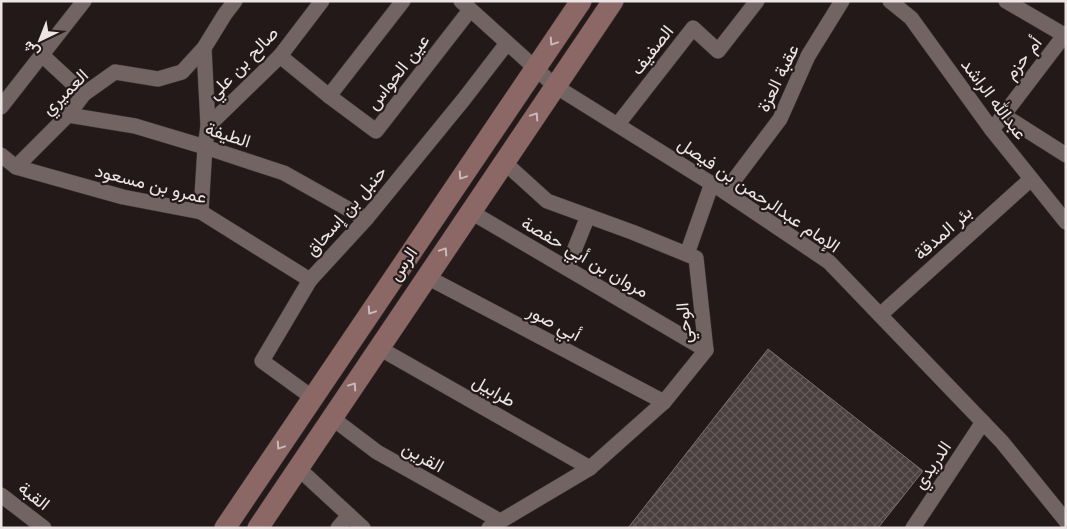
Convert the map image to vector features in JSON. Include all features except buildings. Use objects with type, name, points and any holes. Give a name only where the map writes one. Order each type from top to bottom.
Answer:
[{"type":"street","points":[[1,107],[84,1]]},
{"type":"street","name":"العميري","points":[[16,167],[68,115],[84,94],[115,72],[158,79],[182,72],[204,48],[235,1]]},
{"type":"street","name":"صالح بن علي","points":[[208,126],[280,56],[322,1]]},
{"type":"street","points":[[328,96],[403,1]]},
{"type":"street","name":"الرس","points":[[225,528],[581,1]]},
{"type":"street","name":"الرس","points":[[258,528],[613,1]]},
{"type":"street","name":"الصفيف","points":[[618,124],[693,28],[718,51],[757,1]]},
{"type":"street","name":"عقبة العزة","points":[[725,192],[780,119],[808,56],[842,1]]},
{"type":"street","name":"عبدالله الراشد","points":[[890,1],[911,18],[992,130],[1066,222]]},
{"type":"street","points":[[1006,1],[1065,35]]},
{"type":"street","name":"عين الحواس","points":[[280,56],[328,96],[376,131],[463,4]]},
{"type":"street","name":"الإمام عبدالرحمن بن فيصل","points":[[463,4],[555,86],[725,192],[828,262],[1002,442],[1066,521]]},
{"type":"street","name":"أم حزم","points":[[992,130],[1065,35]]},
{"type":"street","name":"حنبل بن إسحاق","points":[[313,398],[262,361],[310,280],[366,219],[507,43]]},
{"type":"street","points":[[201,212],[208,126],[204,48]]},
{"type":"street","points":[[42,55],[84,94]]},
{"type":"street","name":"الطيفة","points":[[68,115],[134,126],[284,173],[366,219]]},
{"type":"street","points":[[1003,115],[1066,155]]},
{"type":"street","name":"عمرو بن مسعود","points":[[1,155],[16,167],[123,197],[201,212],[310,280]]},
{"type":"street","points":[[504,162],[547,201],[686,254],[712,184]]},
{"type":"street","name":"بئر المدقة","points":[[880,315],[1031,180]]},
{"type":"street","name":"مروان بن أبي حفصة","points":[[471,212],[706,350]]},
{"type":"street","points":[[566,268],[588,216]]},
{"type":"street","name":"الوحي","points":[[495,525],[590,468],[664,402],[706,350],[696,258],[686,254]]},
{"type":"street","name":"أبي صور","points":[[427,277],[664,402]]},
{"type":"street","name":"طرابيل","points":[[379,348],[590,468]]},
{"type":"street","name":"القرين","points":[[332,418],[377,452],[495,525]]},
{"type":"street","name":"الدريدي","points":[[912,528],[983,422]]},
{"type":"street","points":[[298,468],[363,528]]},
{"type":"street","name":"القبة","points":[[1,495],[44,528]]},
{"type":"street","points":[[338,528],[349,515]]}]
